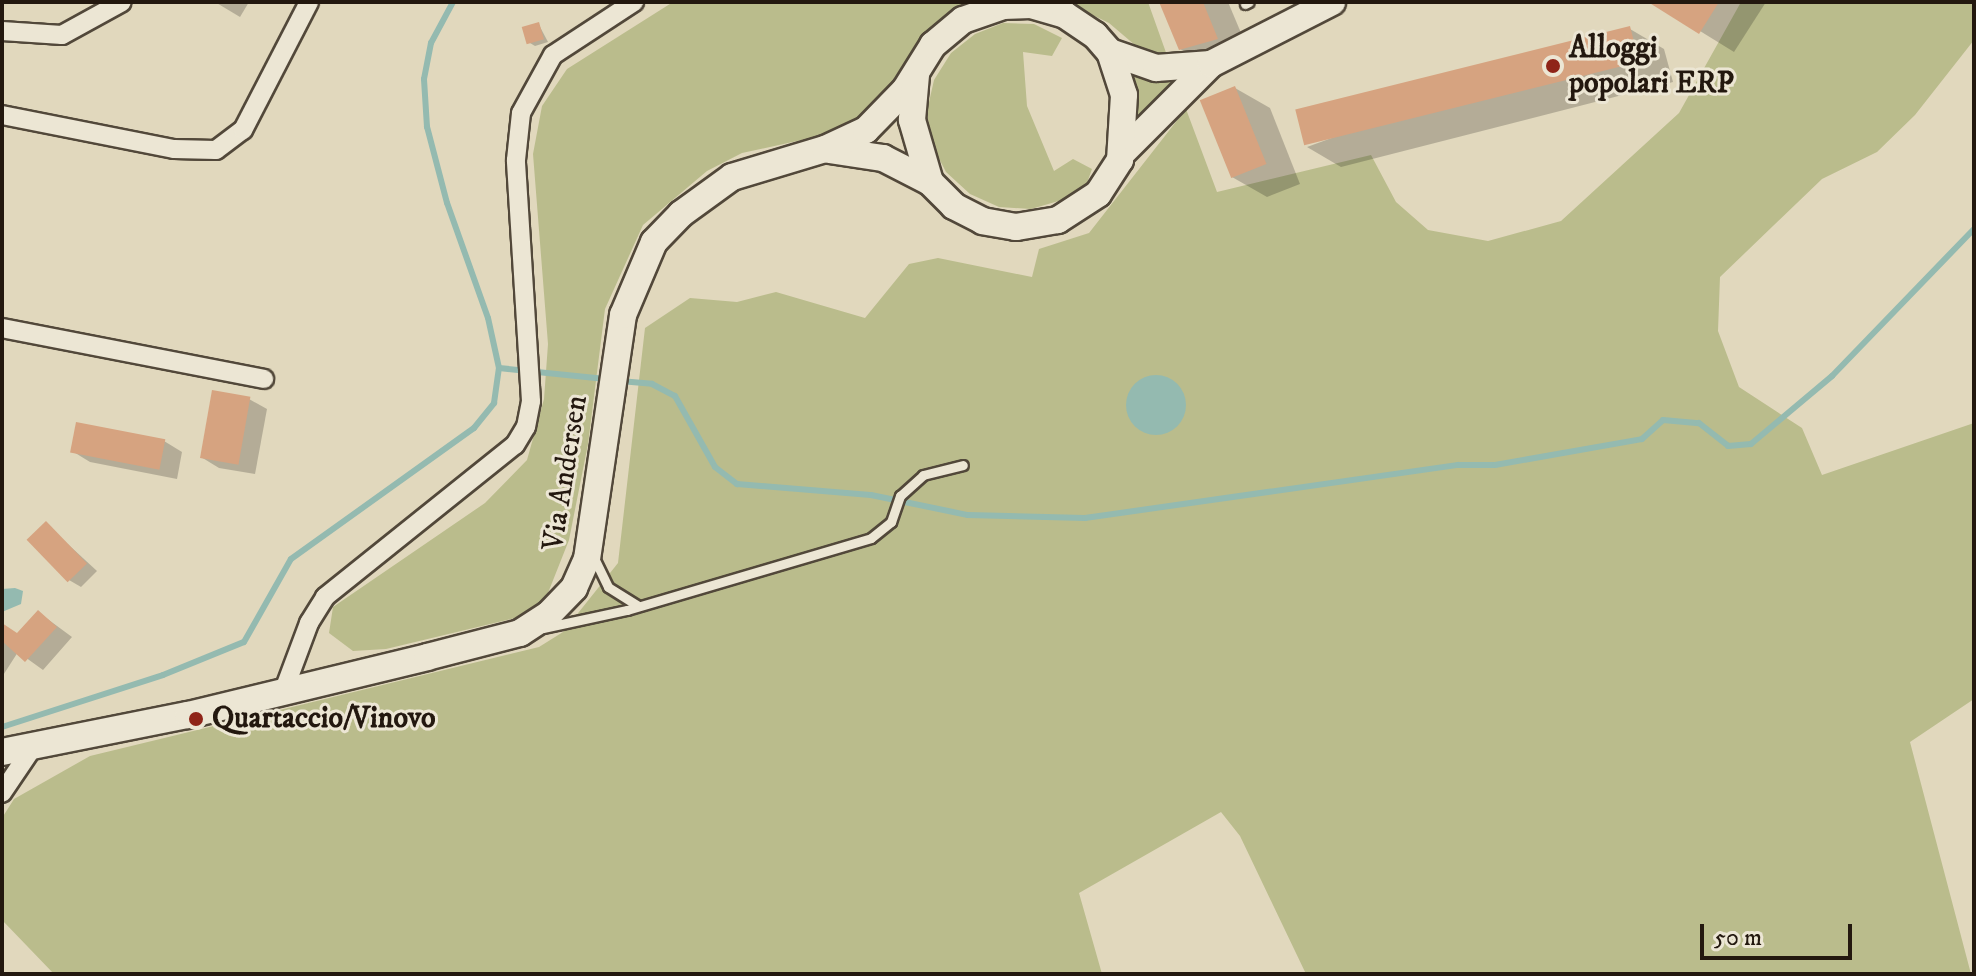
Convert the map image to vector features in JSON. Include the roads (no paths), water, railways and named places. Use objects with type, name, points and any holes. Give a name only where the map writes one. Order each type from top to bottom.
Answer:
[{"type":"street","points":[[2,31],[62,35],[122,2]]},
{"type":"street","points":[[2,115],[174,149],[216,150],[243,130],[309,2]]},
{"type":"street","points":[[284,690],[309,623],[325,597],[515,445],[529,415],[516,160],[521,113],[553,55],[634,2]]},
{"type":"street","name":"Via Andersen","points":[[825,149],[883,158],[930,182],[954,206],[983,221],[1043,224],[1067,216],[1098,194],[1124,151],[1211,64],[1332,2]]},
{"type":"street","name":"Via Andersen","points":[[2,752],[284,690],[520,633],[574,588],[590,548],[614,375],[633,283],[647,252],[669,224],[732,177],[776,160],[825,149],[878,121],[950,29],[982,10],[1031,5],[1065,15],[1095,35],[1110,52],[1126,105],[1124,151]]},
{"type":"street","name":"Via Andersen","points":[[1110,52],[1156,68],[1211,64]]},
{"type":"street","points":[[916,75],[912,120],[930,182]]},
{"type":"street","points":[[2,328],[264,379]]},
{"type":"street","points":[[2,793],[33,747]]},
{"type":"lane","points":[[520,633],[639,606],[871,538],[891,522],[900,496],[923,475],[963,465]]},
{"type":"lane","points":[[590,548],[608,587],[639,606]]},
{"type":"water","points":[[1156,375],[1167,377],[1177,384],[1184,394],[1184,416],[1177,426],[1167,433],[1156,435],[1145,433],[1135,426],[1128,416],[1126,405],[1128,394],[1135,384],[1145,377]]},
{"type":"water","points":[[2,589],[23,591],[21,604],[2,612]]},
{"type":"waterway","points":[[2,727],[163,675],[244,642],[291,559],[474,428],[494,403],[499,368],[488,318],[447,203],[427,127],[424,79],[431,43],[453,2]]},
{"type":"waterway","points":[[620,381],[652,384],[675,396],[715,467],[737,484],[871,495],[968,515],[1085,518],[1458,465],[1495,465],[1642,439],[1663,420],[1699,423],[1728,446],[1751,444],[1832,376],[1974,229]]},
{"type":"waterway","points":[[499,368],[605,379]]},
{"type":"place","name":"Alloggi popolari ERP","points":[[1553,66]]},
{"type":"place","name":"Quartaccio/Vinovo","points":[[196,719]]}]
